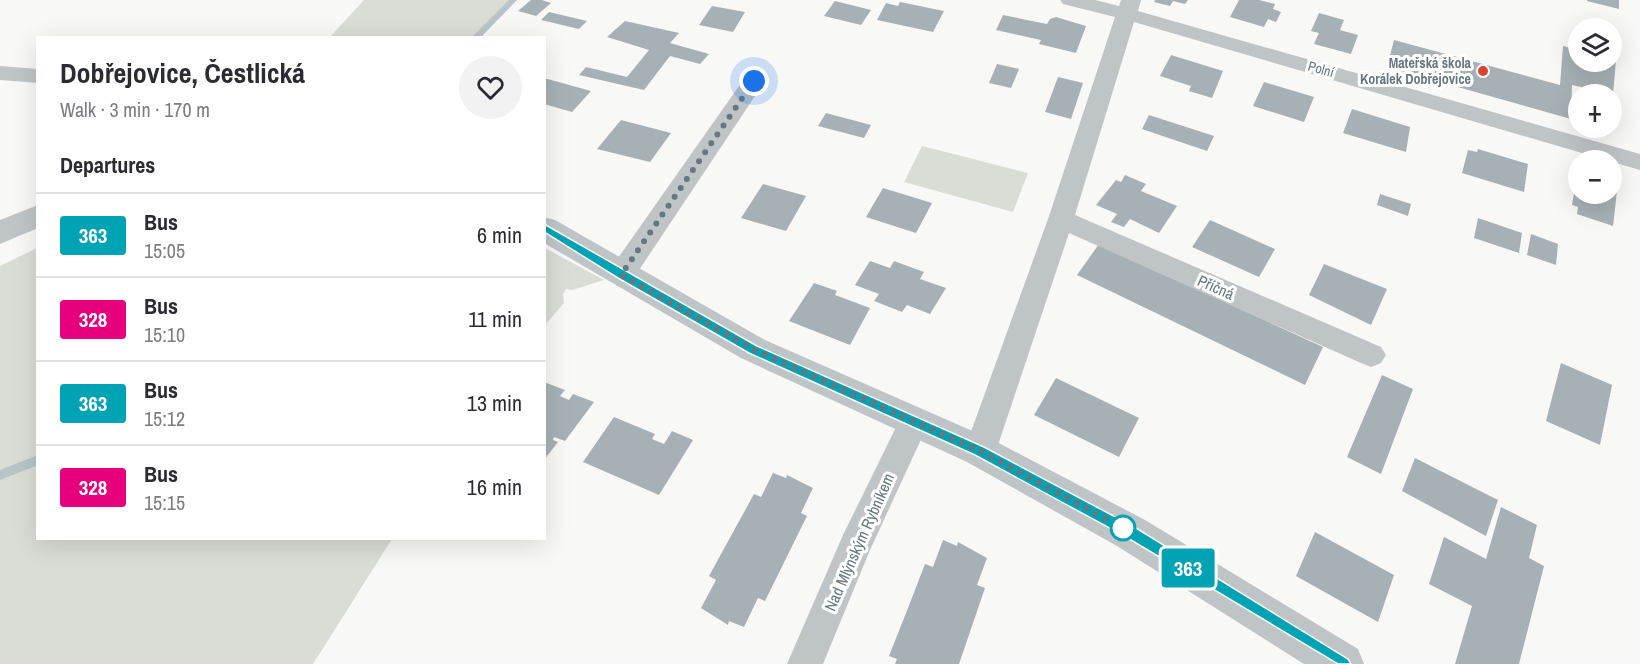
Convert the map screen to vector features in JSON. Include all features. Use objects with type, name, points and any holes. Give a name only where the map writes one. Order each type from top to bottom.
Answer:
[{"type":"street","name":"Polní","points":[[1070,0],[1129,6],[1640,162]]},
{"type":"street","points":[[980,451],[1061,219],[1129,6]]},
{"type":"street","points":[[0,73],[36,76]]},
{"type":"street","points":[[621,275],[754,81]]},
{"type":"street","points":[[0,233],[36,216]]},
{"type":"street","name":"Příčná","points":[[1061,219],[1371,355]]},
{"type":"street","points":[[546,229],[621,275],[753,349],[980,451],[1131,532],[1343,664]]},
{"type":"street","name":"Nad Mlýnským Rybníkem","points":[[805,664],[855,546],[915,420]]},
{"type":"shaded area","points":[[364,0],[513,0],[476,36],[331,36]]},
{"type":"shaded area","points":[[922,146],[1028,173],[1013,212],[904,182]]},
{"type":"shaded area","points":[[36,248],[36,540],[391,540],[313,664],[0,664],[0,266]]},
{"type":"shaded area","points":[[546,249],[604,280],[572,290],[566,289],[563,294],[564,303],[546,324]]},
{"type":"building","points":[[531,0],[551,3],[536,16],[518,11]]},
{"type":"building","points":[[1155,0],[1188,0],[1185,4],[1173,1],[1170,6],[1154,2]]},
{"type":"building","points":[[1239,0],[1259,0],[1275,4],[1273,9],[1281,12],[1276,22],[1268,19],[1264,27],[1230,17]]},
{"type":"building","points":[[1619,0],[1619,9],[1587,1]]},
{"type":"building","points":[[835,1],[871,10],[861,25],[824,16]]},
{"type":"building","points":[[900,2],[944,11],[933,32],[877,20],[886,3],[898,6]]},
{"type":"building","points":[[712,6],[745,12],[733,32],[699,25]]},
{"type":"building","points":[[549,12],[587,21],[579,29],[541,20]]},
{"type":"building","points":[[1319,13],[1344,20],[1340,30],[1358,35],[1351,54],[1314,44],[1319,33],[1311,31]]},
{"type":"building","points":[[1003,15],[1047,24],[1050,19],[1056,17],[1086,26],[1076,53],[1039,44],[1041,40],[996,30]]},
{"type":"building","points":[[625,21],[679,33],[670,43],[709,54],[700,64],[670,56],[644,90],[579,75],[586,67],[627,77],[649,50],[607,37]]},
{"type":"building","points":[[1394,40],[1560,85],[1563,46],[1568,47],[1568,72],[1615,72],[1614,84],[1568,84],[1568,118],[1387,67]]},
{"type":"building","points":[[1171,55],[1223,71],[1212,98],[1189,91],[1191,86],[1160,76]]},
{"type":"building","points":[[997,64],[1019,69],[1011,88],[989,83]]},
{"type":"building","points":[[1058,77],[1083,83],[1071,119],[1045,112]]},
{"type":"building","points":[[546,79],[591,91],[572,112],[546,105]]},
{"type":"building","points":[[1264,82],[1314,97],[1304,122],[1253,106]]},
{"type":"building","points":[[1352,109],[1410,127],[1406,152],[1343,133]]},
{"type":"building","points":[[826,113],[871,125],[864,138],[818,126]]},
{"type":"building","points":[[1149,115],[1214,136],[1207,151],[1142,129]]},
{"type":"building","points":[[621,120],[671,133],[650,162],[597,149]]},
{"type":"building","points":[[1478,149],[1528,164],[1524,192],[1462,173],[1468,150],[1477,152]]},
{"type":"building","points":[[1125,175],[1146,184],[1141,191],[1177,206],[1159,233],[1130,219],[1124,227],[1111,222],[1117,214],[1096,205],[1116,180],[1121,182]]},
{"type":"building","points":[[763,184],[806,196],[786,231],[741,218]]},
{"type":"building","points":[[883,188],[932,203],[916,233],[866,217]]},
{"type":"building","points":[[1380,194],[1411,204],[1408,216],[1377,205]]},
{"type":"building","points":[[1616,204],[1613,226],[1577,214],[1578,207],[1572,205]]},
{"type":"building","points":[[1478,218],[1522,233],[1519,253],[1474,238]]},
{"type":"building","points":[[1210,220],[1275,249],[1259,277],[1192,247]]},
{"type":"building","points":[[1531,234],[1558,244],[1556,265],[1527,255]]},
{"type":"building","points":[[1099,244],[1323,347],[1305,385],[1077,275]]},
{"type":"building","points":[[870,261],[890,268],[894,261],[924,272],[920,279],[946,288],[930,314],[907,305],[902,312],[874,301],[879,294],[855,285]]},
{"type":"building","points":[[1324,264],[1387,289],[1371,325],[1309,295]]},
{"type":"building","points":[[814,283],[837,291],[835,295],[870,308],[850,345],[789,321]]},
{"type":"building","points":[[1561,363],[1612,385],[1600,445],[1546,421]]},
{"type":"building","points":[[1382,375],[1413,389],[1381,474],[1347,457]]},
{"type":"building","points":[[1056,378],[1139,418],[1119,457],[1034,415]]},
{"type":"building","points":[[546,383],[565,390],[560,396],[569,400],[573,394],[594,402],[565,441],[554,437],[553,440],[558,442],[546,457]]},
{"type":"building","points":[[614,417],[655,434],[652,439],[664,444],[672,431],[693,440],[659,495],[583,462]]},
{"type":"building","points":[[1415,458],[1498,500],[1486,536],[1402,491]]},
{"type":"building","points":[[773,473],[786,478],[787,475],[813,488],[801,513],[807,516],[765,601],[758,598],[744,627],[729,621],[728,625],[701,608],[716,580],[709,576],[754,494],[761,497]]},
{"type":"building","points":[[1501,507],[1537,525],[1529,558],[1544,566],[1519,664],[1455,664],[1472,606],[1429,584],[1444,537],[1486,559]]},
{"type":"building","points":[[1315,532],[1394,575],[1378,622],[1296,576]]},
{"type":"building","points":[[943,540],[957,546],[958,542],[987,558],[977,585],[985,588],[959,664],[895,664],[897,659],[889,656],[925,564],[933,567]]},
{"type":"waterway","points":[[477,36],[513,0]]},
{"type":"waterway","points":[[0,475],[36,461]]},
{"type":"bus line","name":"363","points":[[546,229],[621,275],[753,349],[980,451],[1131,532],[1315,644],[1343,664]]},
{"type":"place","name":"Mateřská škola Korálek Dobřejovice","points":[[1483,71]]},
{"type":"route","points":[[754,81],[621,275],[753,349],[980,451],[1131,532],[1123,528]]}]
